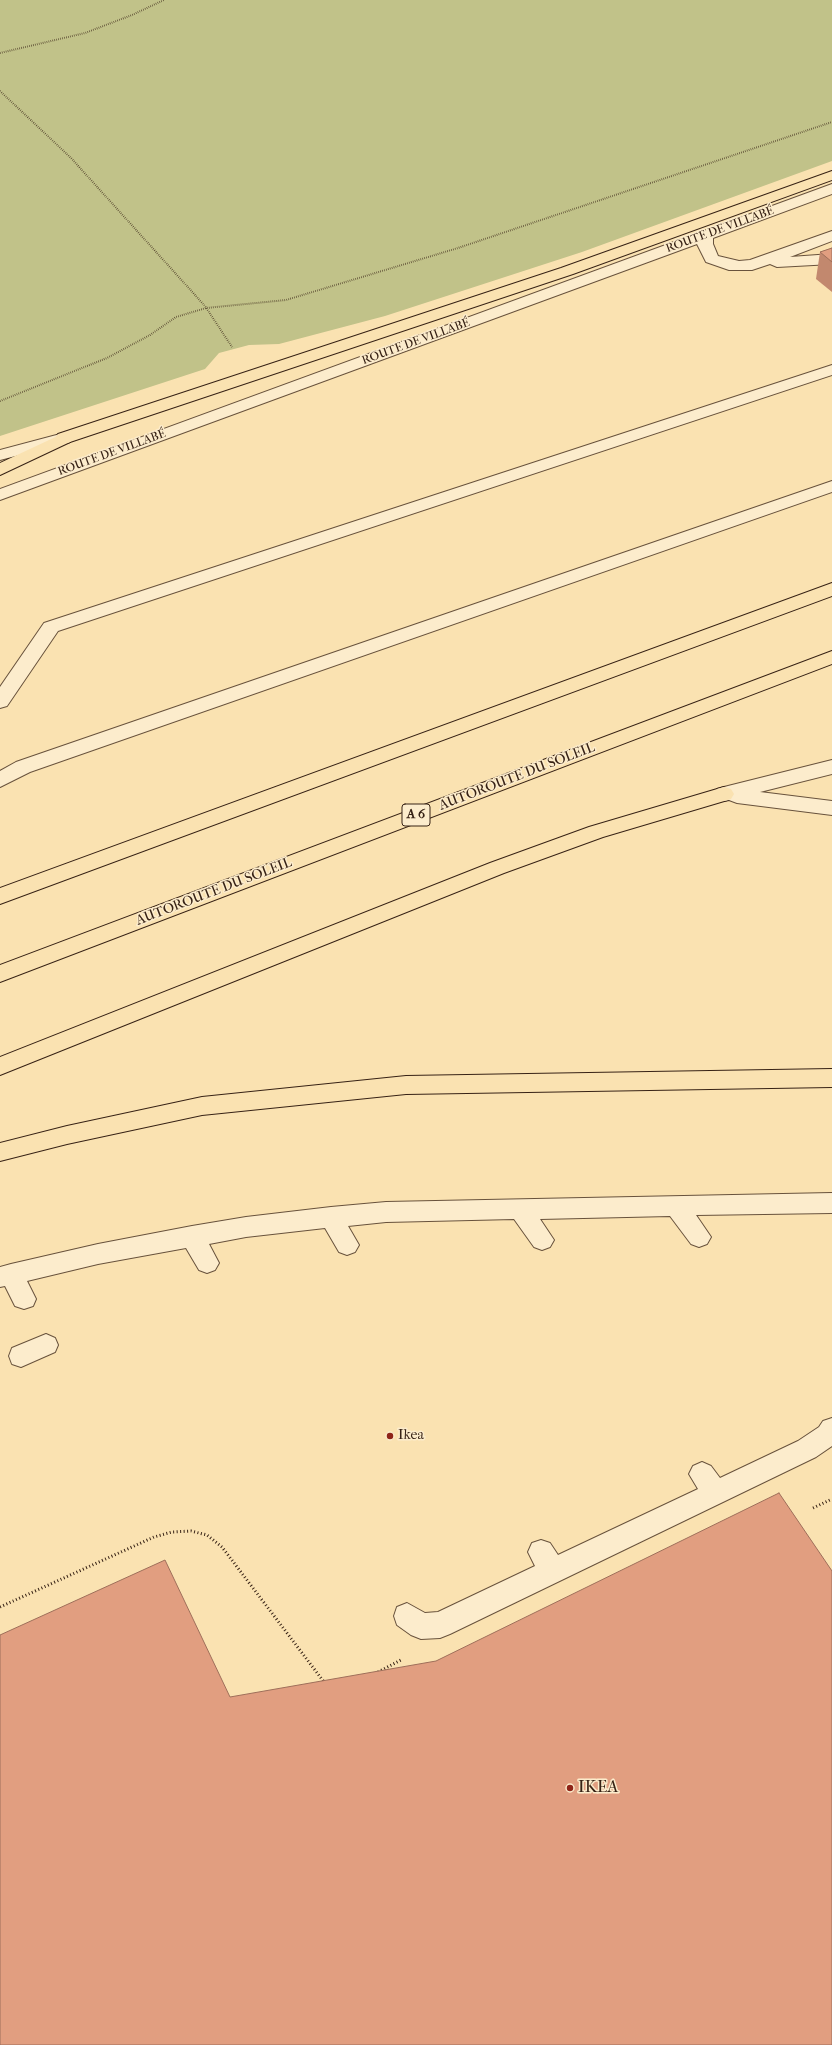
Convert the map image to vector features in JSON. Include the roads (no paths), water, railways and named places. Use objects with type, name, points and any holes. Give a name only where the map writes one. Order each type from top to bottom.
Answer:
[{"type":"main road","name":"ROUTE DE VILLABÉ","points":[[64,438],[567,271],[832,175]]},
{"type":"main road","points":[[0,470],[64,438]]},
{"type":"main road","points":[[0,896],[832,589]]},
{"type":"main road","name":"AUTOROUTE DU SOLEIL","points":[[0,974],[832,656]]},
{"type":"main road","points":[[0,1066],[497,868],[596,832],[724,794]]},
{"type":"main road","points":[[0,1152],[67,1135],[202,1106],[406,1085],[832,1078]]},
{"type":"street","name":"ROUTE DE VILLABÉ","points":[[0,495],[832,189]]},
{"type":"street","points":[[813,196],[832,194]]},
{"type":"street","points":[[705,236],[705,244],[712,259],[729,265],[739,266],[763,261],[832,236]]},
{"type":"street","points":[[763,261],[786,263],[832,259]]},
{"type":"street","points":[[0,701],[51,627],[832,370]]},
{"type":"street","name":"ROUTE DE VILLABÉ","points":[[0,455],[64,438]]},
{"type":"street","points":[[0,780],[23,767],[832,486]]},
{"type":"street","points":[[724,794],[832,767]]},
{"type":"street","points":[[724,794],[832,808]]},
{"type":"street","points":[[24,1298],[6,1276],[98,1254],[246,1226],[386,1212],[832,1202]]},
{"type":"street","points":[[676,1206],[699,1237]]},
{"type":"street","points":[[520,1209],[542,1240]]},
{"type":"street","points":[[331,1217],[347,1245]]},
{"type":"street","points":[[192,1236],[207,1263]]},
{"type":"street","points":[[21,1356],[46,1345]]},
{"type":"street","points":[[407,1616],[421,1626],[440,1625],[547,1561],[709,1483],[807,1449],[828,1435],[832,1419]]},
{"type":"place","name":"Ikea","points":[[390,1436]]},
{"type":"place","name":"IKEA","points":[[570,1788]]}]
